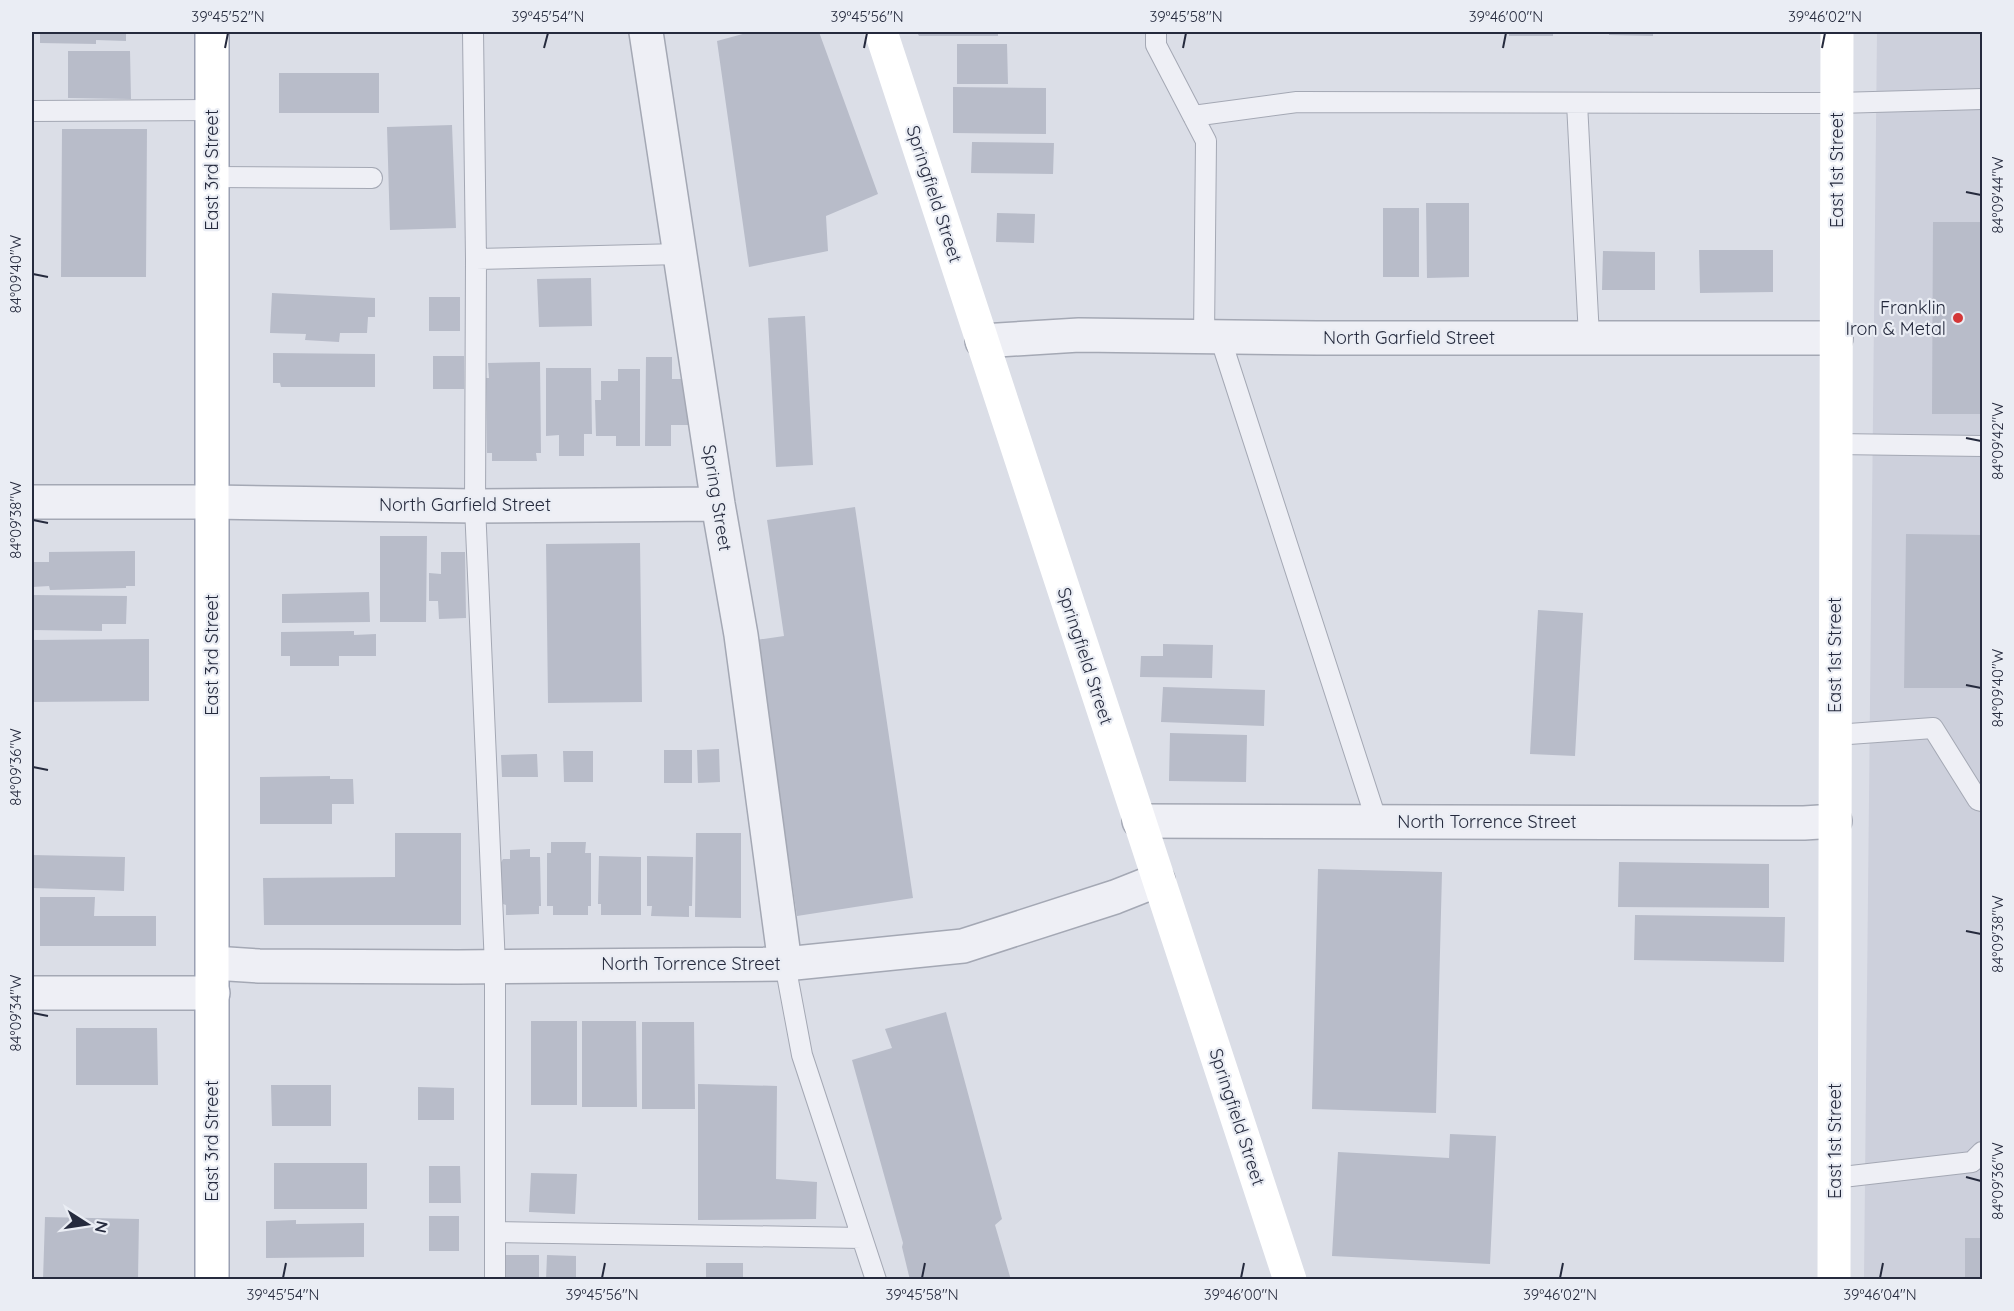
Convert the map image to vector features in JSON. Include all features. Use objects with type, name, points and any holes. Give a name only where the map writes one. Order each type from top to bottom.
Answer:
[{"type":"main road","name":"East 3rd Street","points":[[212,32],[212,1280]]},
{"type":"main road","name":"Springfield Street","points":[[881,32],[1290,1280]]},
{"type":"main road","name":"East 1st Street","points":[[1834,1280],[1838,32]]},
{"type":"street","name":"Spring Street","points":[[646,32],[718,504],[741,635],[785,964]]},
{"type":"street","name":"North Garfield Street","points":[[982,341],[1079,335],[1836,338]]},
{"type":"street","name":"North Garfield Street","points":[[32,502],[475,506],[718,504]]},
{"type":"street","name":"North Torrence Street","points":[[1139,821],[1804,823],[1835,821]]},
{"type":"street","name":"North Torrence Street","points":[[32,993],[213,978],[259,966],[733,966],[785,964],[963,946],[1115,897],[1158,880]]},
{"type":"lane","points":[[473,32],[476,259],[475,506],[495,966],[495,1280]]},
{"type":"lane","points":[[1156,32],[1156,45],[1206,141],[1212,337],[1377,822]]},
{"type":"lane","points":[[1193,116],[1297,102],[1837,103],[1983,99]]},
{"type":"lane","points":[[1577,103],[1589,337]]},
{"type":"lane","points":[[32,111],[212,110]]},
{"type":"lane","points":[[213,177],[372,178]]},
{"type":"lane","points":[[476,259],[680,254]]},
{"type":"lane","points":[[1836,444],[1983,446]]},
{"type":"lane","points":[[1835,735],[1933,729],[1978,800],[1983,801]]},
{"type":"lane","points":[[785,964],[802,1055],[876,1280]]},
{"type":"lane","points":[[1834,1178],[1972,1162],[1983,1152]]},
{"type":"lane","points":[[495,1232],[862,1238]]},
{"type":"shaded area","points":[[1877,32],[1982,32],[1982,1279],[1864,1279]]},
{"type":"building","points":[[40,32],[126,32],[126,41],[96,40],[96,44],[40,43]]},
{"type":"building","points":[[750,32],[819,32],[878,194],[826,216],[828,251],[749,267],[717,41]]},
{"type":"building","points":[[917,32],[998,32],[998,36],[919,36]]},
{"type":"building","points":[[1509,32],[1553,32],[1553,36],[1509,36]]},
{"type":"building","points":[[1609,32],[1653,32],[1653,36],[1609,35]]},
{"type":"building","points":[[957,44],[1007,44],[1008,84],[957,84]]},
{"type":"building","points":[[68,51],[130,51],[131,99],[68,98]]},
{"type":"building","points":[[279,73],[379,73],[379,113],[279,113]]},
{"type":"building","points":[[953,87],[1046,88],[1046,134],[953,133]]},
{"type":"building","points":[[452,125],[456,228],[390,230],[387,127]]},
{"type":"building","points":[[62,129],[147,129],[146,277],[61,277]]},
{"type":"building","points":[[972,142],[1054,143],[1053,174],[971,173]]},
{"type":"building","points":[[1426,203],[1469,203],[1469,277],[1427,278]]},
{"type":"building","points":[[1383,208],[1419,208],[1419,277],[1383,277]]},
{"type":"building","points":[[997,213],[1035,214],[1034,243],[996,242]]},
{"type":"building","name":"Franklin Iron & Metal","points":[[1933,222],[1982,222],[1982,414],[1932,414]]},
{"type":"building","points":[[1699,250],[1773,250],[1773,292],[1700,293]]},
{"type":"building","points":[[1603,251],[1655,252],[1655,290],[1602,290]]},
{"type":"building","points":[[591,278],[592,326],[539,327],[537,279]]},
{"type":"building","points":[[272,293],[375,298],[375,317],[368,317],[367,333],[340,333],[339,342],[305,340],[306,334],[270,333]]},
{"type":"building","points":[[429,297],[460,297],[460,331],[429,331]]},
{"type":"building","points":[[805,316],[813,465],[776,467],[768,318]]},
{"type":"building","points":[[273,353],[375,354],[375,387],[281,387],[280,383],[273,383]]},
{"type":"building","points":[[433,356],[464,356],[464,389],[433,389]]},
{"type":"building","points":[[646,357],[672,357],[672,379],[688,379],[688,425],[671,425],[671,446],[645,446]]},
{"type":"building","points":[[540,362],[541,453],[536,453],[537,461],[492,461],[492,453],[487,453],[486,378],[489,378],[488,363]]},
{"type":"building","points":[[546,368],[591,368],[592,434],[584,434],[584,456],[559,456],[559,435],[546,436]]},
{"type":"building","points":[[618,369],[640,369],[640,446],[616,446],[616,436],[596,436],[595,400],[601,400],[601,381],[618,381]]},
{"type":"building","points":[[855,507],[913,898],[797,916],[756,640],[784,636],[767,520]]},
{"type":"building","points":[[1906,534],[1982,535],[1982,688],[1904,688]]},
{"type":"building","points":[[380,536],[427,536],[426,622],[380,622]]},
{"type":"building","points":[[640,543],[642,702],[548,703],[546,544]]},
{"type":"building","points":[[135,551],[135,586],[50,590],[49,586],[32,587],[32,562],[49,562],[49,552]]},
{"type":"building","points":[[441,552],[465,552],[466,618],[439,619],[438,601],[429,601],[429,573],[441,574]]},
{"type":"building","points":[[369,592],[370,622],[282,623],[282,594]]},
{"type":"building","points":[[32,595],[127,596],[126,624],[102,624],[102,631],[32,630]]},
{"type":"building","points":[[1538,610],[1583,613],[1575,756],[1530,754]]},
{"type":"building","points":[[354,631],[354,635],[376,634],[376,656],[339,656],[339,666],[290,666],[290,656],[281,656],[281,632]]},
{"type":"building","points":[[149,639],[149,701],[32,702],[32,640]]},
{"type":"building","points":[[1163,644],[1213,645],[1212,678],[1140,677],[1141,656],[1163,656]]},
{"type":"building","points":[[1163,687],[1265,690],[1264,726],[1161,722]]},
{"type":"building","points":[[1170,733],[1247,735],[1246,782],[1169,781]]},
{"type":"building","points":[[719,749],[720,782],[698,783],[697,750]]},
{"type":"building","points":[[664,750],[692,750],[692,783],[664,783]]},
{"type":"building","points":[[563,751],[593,751],[593,782],[564,782]]},
{"type":"building","points":[[537,754],[538,777],[502,777],[501,755]]},
{"type":"building","points":[[330,776],[330,779],[353,779],[354,804],[332,804],[332,824],[260,824],[260,777]]},
{"type":"building","points":[[395,833],[461,833],[461,925],[264,925],[263,878],[395,877]]},
{"type":"building","points":[[696,833],[741,833],[741,918],[695,917]]},
{"type":"building","points":[[551,842],[586,842],[585,853],[591,853],[591,906],[588,906],[588,915],[553,915],[553,906],[547,906],[547,853],[551,853]]},
{"type":"building","points":[[530,849],[530,857],[540,857],[541,906],[539,906],[539,914],[506,915],[500,864],[503,859],[510,859],[510,850]]},
{"type":"building","points":[[32,855],[125,857],[124,891],[32,888]]},
{"type":"building","points":[[599,856],[641,857],[641,915],[601,915],[601,904],[598,904]]},
{"type":"building","points":[[647,856],[693,857],[692,906],[689,906],[689,917],[651,916],[652,906],[647,906]]},
{"type":"building","points":[[1619,862],[1769,864],[1769,908],[1618,907]]},
{"type":"building","points":[[1318,869],[1442,872],[1436,1113],[1312,1109]]},
{"type":"building","points":[[40,897],[95,897],[94,916],[156,916],[156,946],[40,946]]},
{"type":"building","points":[[1635,915],[1785,917],[1784,962],[1634,960]]},
{"type":"building","points":[[946,1012],[1002,1219],[995,1225],[1011,1280],[910,1280],[903,1243],[852,1060],[892,1048],[885,1029]]},
{"type":"building","points":[[531,1021],[577,1021],[577,1105],[531,1105]]},
{"type":"building","points":[[582,1021],[636,1021],[637,1107],[582,1107]]},
{"type":"building","points":[[642,1022],[694,1022],[695,1109],[642,1109]]},
{"type":"building","points":[[76,1028],[157,1028],[158,1085],[76,1085]]},
{"type":"building","points":[[698,1084],[777,1086],[776,1179],[817,1182],[816,1219],[698,1220]]},
{"type":"building","points":[[271,1085],[331,1085],[331,1126],[272,1126]]},
{"type":"building","points":[[418,1087],[454,1088],[454,1120],[418,1120]]},
{"type":"building","points":[[1450,1134],[1496,1136],[1490,1264],[1332,1256],[1338,1152],[1449,1158]]},
{"type":"building","points":[[274,1163],[367,1163],[367,1209],[274,1209]]},
{"type":"building","points":[[429,1166],[460,1166],[461,1203],[429,1203]]},
{"type":"building","points":[[531,1173],[577,1174],[575,1214],[529,1212]]},
{"type":"building","points":[[429,1216],[459,1216],[459,1251],[429,1251]]},
{"type":"building","points":[[45,1217],[139,1219],[138,1280],[43,1280]]},
{"type":"building","points":[[296,1220],[296,1224],[364,1223],[364,1257],[266,1258],[266,1221]]},
{"type":"building","points":[[1965,1238],[1982,1238],[1982,1280],[1965,1280]]},
{"type":"building","points":[[505,1255],[539,1255],[539,1280],[505,1280]]},
{"type":"building","points":[[547,1255],[576,1256],[576,1280],[546,1280]]},
{"type":"building","points":[[706,1263],[743,1263],[743,1280],[706,1280]]},
{"type":"place","name":"Franklin Iron & Metal","points":[[1958,318]]}]
